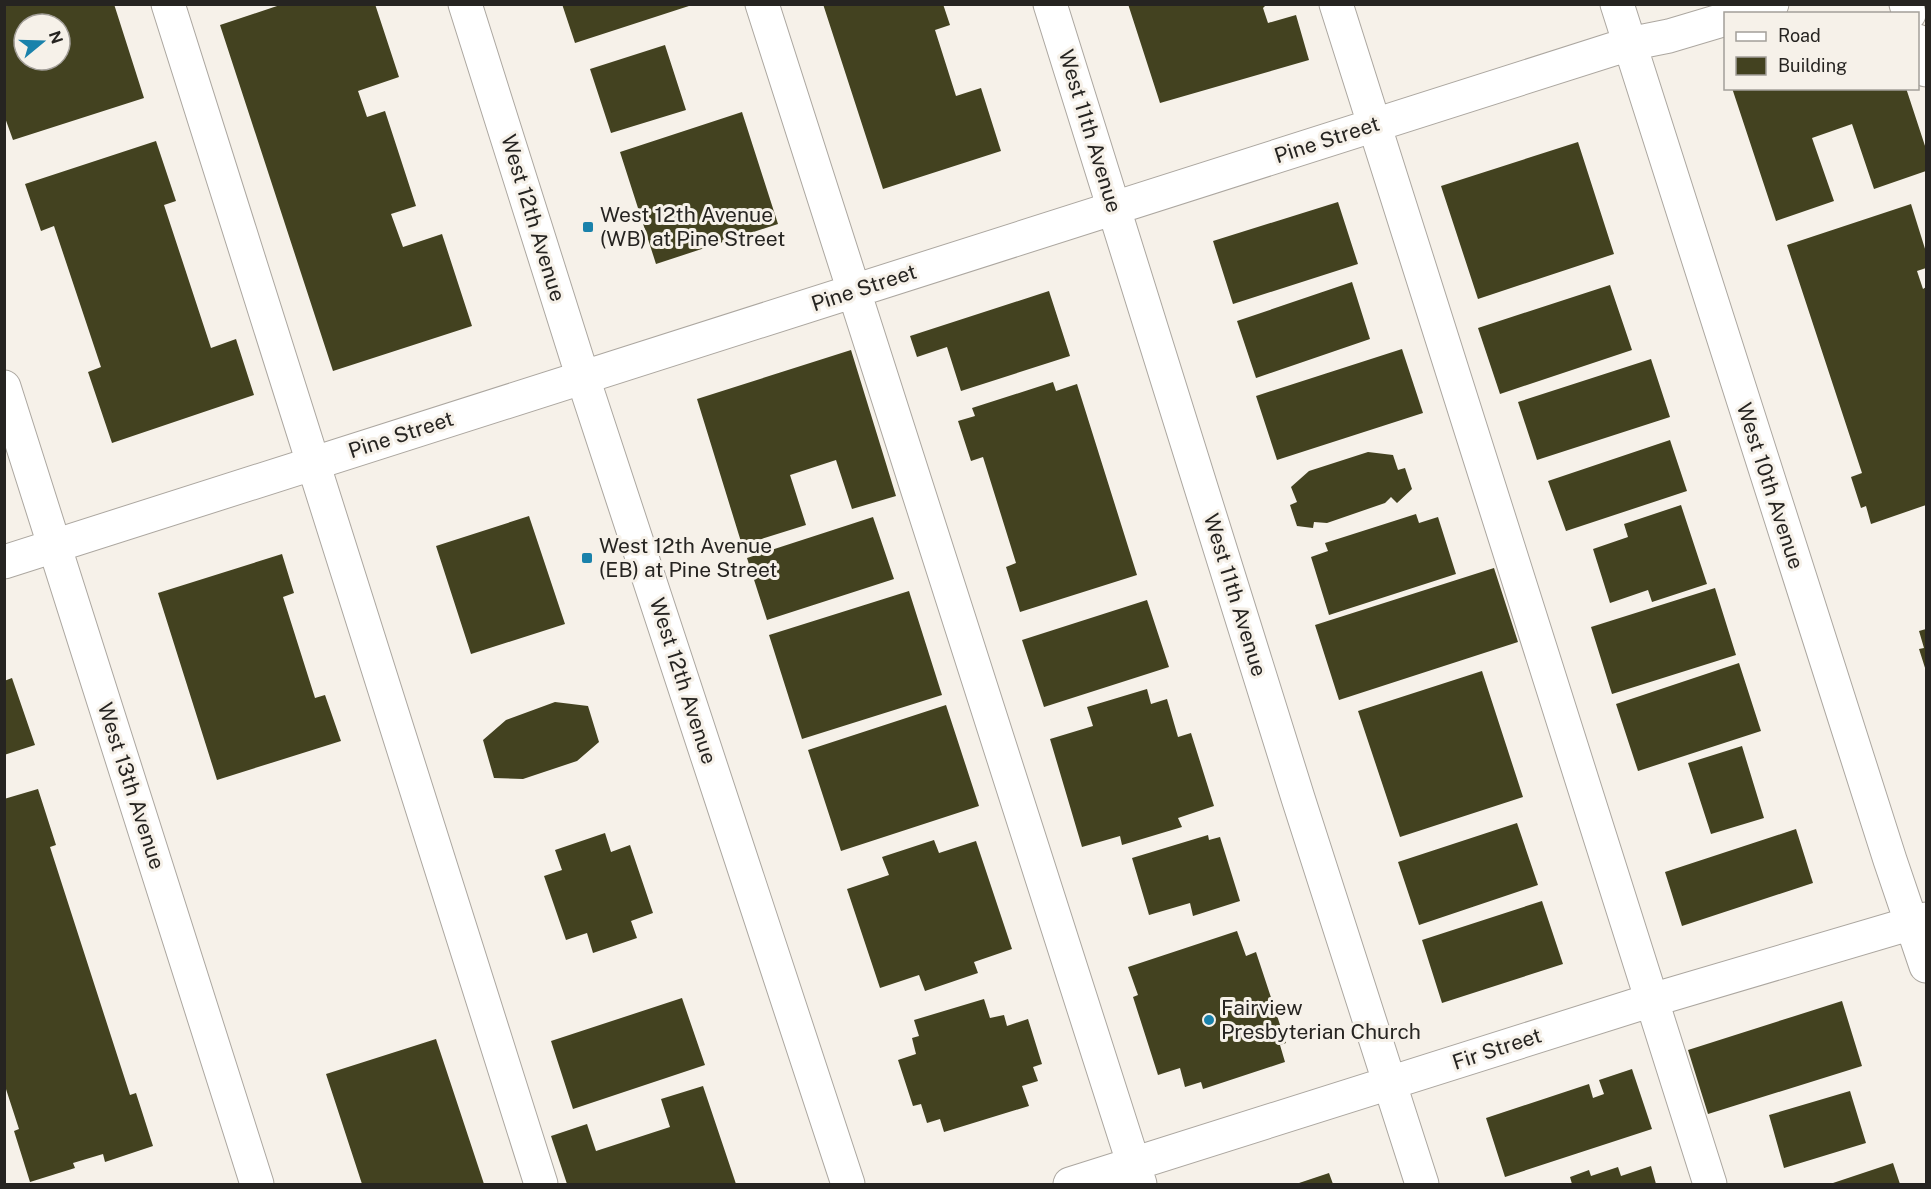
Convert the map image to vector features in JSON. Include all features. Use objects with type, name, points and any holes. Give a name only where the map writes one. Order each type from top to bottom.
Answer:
[{"type":"street","points":[[168,4],[541,1185]]},
{"type":"street","name":"West 12th Avenue","points":[[465,4],[583,378],[848,1185]]},
{"type":"street","points":[[762,4],[1137,1175]]},
{"type":"street","name":"West 11th Avenue","points":[[1050,4],[1301,809],[1422,1185]]},
{"type":"street","points":[[1336,4],[1710,1185]]},
{"type":"street","name":"West 10th Avenue","points":[[1617,4],[1890,860],[1919,921],[1926,966]]},
{"type":"street","points":[[1749,12],[1772,4]]},
{"type":"street","name":"Pine Street","points":[[4,562],[1629,44],[1669,36],[1724,19]]},
{"type":"street","points":[[1919,47],[1926,70]]},
{"type":"street","name":"West 13th Avenue","points":[[4,387],[257,1185]]},
{"type":"street","name":"Fir Street","points":[[1070,1185],[1137,1175],[1390,1083],[1652,1000],[1919,921]]},
{"type":"building","points":[[4,4],[114,4],[144,98],[13,140],[4,115]]},
{"type":"building","points":[[283,4],[375,4],[399,77],[358,91],[367,117],[385,111],[416,206],[391,214],[403,247],[442,234],[472,326],[333,371],[220,25]]},
{"type":"building","points":[[562,4],[692,4],[692,5],[575,43]]},
{"type":"building","points":[[823,4],[943,4],[950,25],[935,30],[956,96],[981,88],[1001,151],[883,189]]},
{"type":"building","points":[[1128,4],[1267,4],[1263,8],[1268,23],[1296,15],[1309,60],[1160,103]]},
{"type":"building","points":[[665,45],[686,110],[611,133],[590,69]]},
{"type":"building","points":[[1733,90],[1907,90],[1926,149],[1926,171],[1874,189],[1852,124],[1812,138],[1834,201],[1776,221]]},
{"type":"building","points":[[742,112],[778,224],[656,264],[620,152]]},
{"type":"building","points":[[156,141],[176,201],[164,205],[211,348],[236,339],[254,395],[112,443],[88,372],[101,367],[54,226],[41,231],[25,184]]},
{"type":"building","points":[[1578,142],[1614,254],[1478,299],[1441,186]]},
{"type":"building","points":[[1338,202],[1358,264],[1233,304],[1213,241]]},
{"type":"building","points":[[1911,204],[1926,252],[1926,268],[1917,271],[1923,289],[1926,287],[1926,505],[1871,524],[1866,506],[1861,508],[1851,477],[1862,473],[1787,245]]},
{"type":"building","points":[[1352,282],[1370,339],[1256,378],[1237,321]]},
{"type":"building","points":[[1610,285],[1632,350],[1500,394],[1478,328]]},
{"type":"building","points":[[1049,291],[1070,356],[961,391],[947,347],[917,357],[910,336]]},
{"type":"building","points":[[1402,349],[1423,413],[1277,460],[1256,396]]},
{"type":"building","points":[[851,350],[896,496],[852,509],[836,460],[790,475],[806,525],[742,545],[697,399]]},
{"type":"building","points":[[1651,359],[1670,417],[1537,460],[1518,402]]},
{"type":"building","points":[[1053,382],[1056,391],[1077,384],[1137,575],[1020,612],[1006,567],[1016,563],[983,457],[971,461],[958,421],[975,416],[972,408]]},
{"type":"building","points":[[1670,440],[1687,491],[1566,531],[1548,481]]},
{"type":"building","points":[[1368,452],[1393,455],[1398,470],[1405,468],[1412,489],[1397,503],[1391,497],[1385,503],[1327,523],[1314,522],[1313,528],[1297,526],[1290,505],[1297,502],[1291,487],[1309,471]]},
{"type":"building","points":[[1681,505],[1707,584],[1652,602],[1648,590],[1610,603],[1593,549],[1628,537],[1624,524]]},
{"type":"building","points":[[1416,514],[1419,523],[1438,517],[1456,574],[1329,615],[1311,557],[1328,551],[1325,543]]},
{"type":"building","points":[[529,516],[565,624],[471,654],[436,546]]},
{"type":"building","points":[[873,517],[894,579],[767,620],[747,558]]},
{"type":"building","points":[[282,554],[294,593],[283,597],[315,698],[325,695],[341,741],[217,780],[158,593]]},
{"type":"building","points":[[1494,568],[1518,642],[1339,700],[1315,625]]},
{"type":"building","points":[[1715,588],[1736,655],[1612,694],[1591,627]]},
{"type":"building","points":[[909,591],[942,695],[802,739],[769,635]]},
{"type":"building","points":[[1147,600],[1169,667],[1044,707],[1022,640]]},
{"type":"building","points":[[1926,629],[1926,671],[1919,649],[1924,648],[1919,631]]},
{"type":"building","points":[[1739,663],[1761,731],[1638,771],[1616,704]]},
{"type":"building","points":[[1482,671],[1523,797],[1400,837],[1358,711]]},
{"type":"building","points":[[12,678],[35,745],[4,755],[4,681]]},
{"type":"building","points":[[1147,689],[1151,704],[1167,699],[1178,737],[1191,733],[1214,806],[1178,818],[1182,827],[1122,845],[1120,836],[1082,847],[1050,739],[1093,726],[1087,707]]},
{"type":"building","points":[[555,702],[588,706],[599,742],[577,761],[523,779],[494,778],[483,740],[506,720]]},
{"type":"building","points":[[946,705],[979,806],[841,851],[808,750]]},
{"type":"building","points":[[1742,746],[1764,818],[1711,834],[1688,763]]},
{"type":"building","points":[[38,789],[56,845],[50,847],[130,1095],[136,1093],[153,1146],[105,1162],[103,1154],[73,1163],[75,1168],[30,1182],[14,1131],[19,1129],[4,1083],[4,799]]},
{"type":"building","points":[[1517,823],[1538,885],[1419,925],[1398,862]]},
{"type":"building","points":[[1796,829],[1813,883],[1682,926],[1665,872]]},
{"type":"building","points":[[605,833],[611,852],[630,845],[653,913],[631,921],[637,938],[593,953],[587,933],[566,940],[544,876],[562,870],[555,850]]},
{"type":"building","points":[[1208,835],[1209,840],[1220,837],[1240,901],[1193,916],[1190,903],[1149,915],[1132,858]]},
{"type":"building","points":[[934,840],[939,853],[976,841],[1012,949],[974,962],[978,973],[925,991],[919,975],[880,988],[847,889],[889,875],[882,857]]},
{"type":"building","points":[[1542,901],[1563,964],[1442,1003],[1422,940]]},
{"type":"building","name":"Fairview Presbyterian Church","points":[[1237,931],[1246,956],[1256,952],[1286,1043],[1280,1045],[1285,1062],[1203,1089],[1201,1082],[1185,1087],[1180,1068],[1158,1075],[1133,997],[1138,995],[1128,967]]},
{"type":"building","points":[[682,998],[705,1065],[573,1109],[551,1041]]},
{"type":"building","points":[[984,999],[990,1018],[1004,1015],[1007,1026],[1028,1019],[1042,1064],[1033,1067],[1038,1081],[1022,1086],[1029,1106],[944,1132],[940,1119],[927,1123],[921,1104],[913,1106],[898,1060],[916,1054],[912,1038],[919,1036],[914,1020]]},
{"type":"building","points":[[1842,1001],[1862,1066],[1708,1114],[1688,1050]]},
{"type":"building","points":[[436,1039],[484,1184],[362,1184],[326,1074]]},
{"type":"building","points":[[1632,1069],[1652,1129],[1505,1177],[1486,1118],[1589,1084],[1593,1098],[1604,1094],[1599,1080]]},
{"type":"building","points":[[703,1086],[736,1184],[567,1184],[551,1136],[587,1124],[596,1151],[670,1127],[661,1099]]},
{"type":"building","points":[[1850,1091],[1866,1143],[1784,1168],[1769,1115]]},
{"type":"building","points":[[1893,1163],[1900,1184],[1830,1184]]},
{"type":"building","points":[[1651,1166],[1656,1184],[1572,1184],[1570,1177],[1589,1170],[1591,1176],[1618,1167],[1621,1176]]},
{"type":"building","points":[[1329,1173],[1333,1184],[1296,1184]]},
{"type":"place","name":"West 12th Avenue (WB) at Pine Street","points":[[588,227]]},
{"type":"place","name":"West 12th Avenue (EB) at Pine Street","points":[[587,558]]},
{"type":"place","name":"Fairview Presbyterian Church","points":[[1209,1020]]}]
